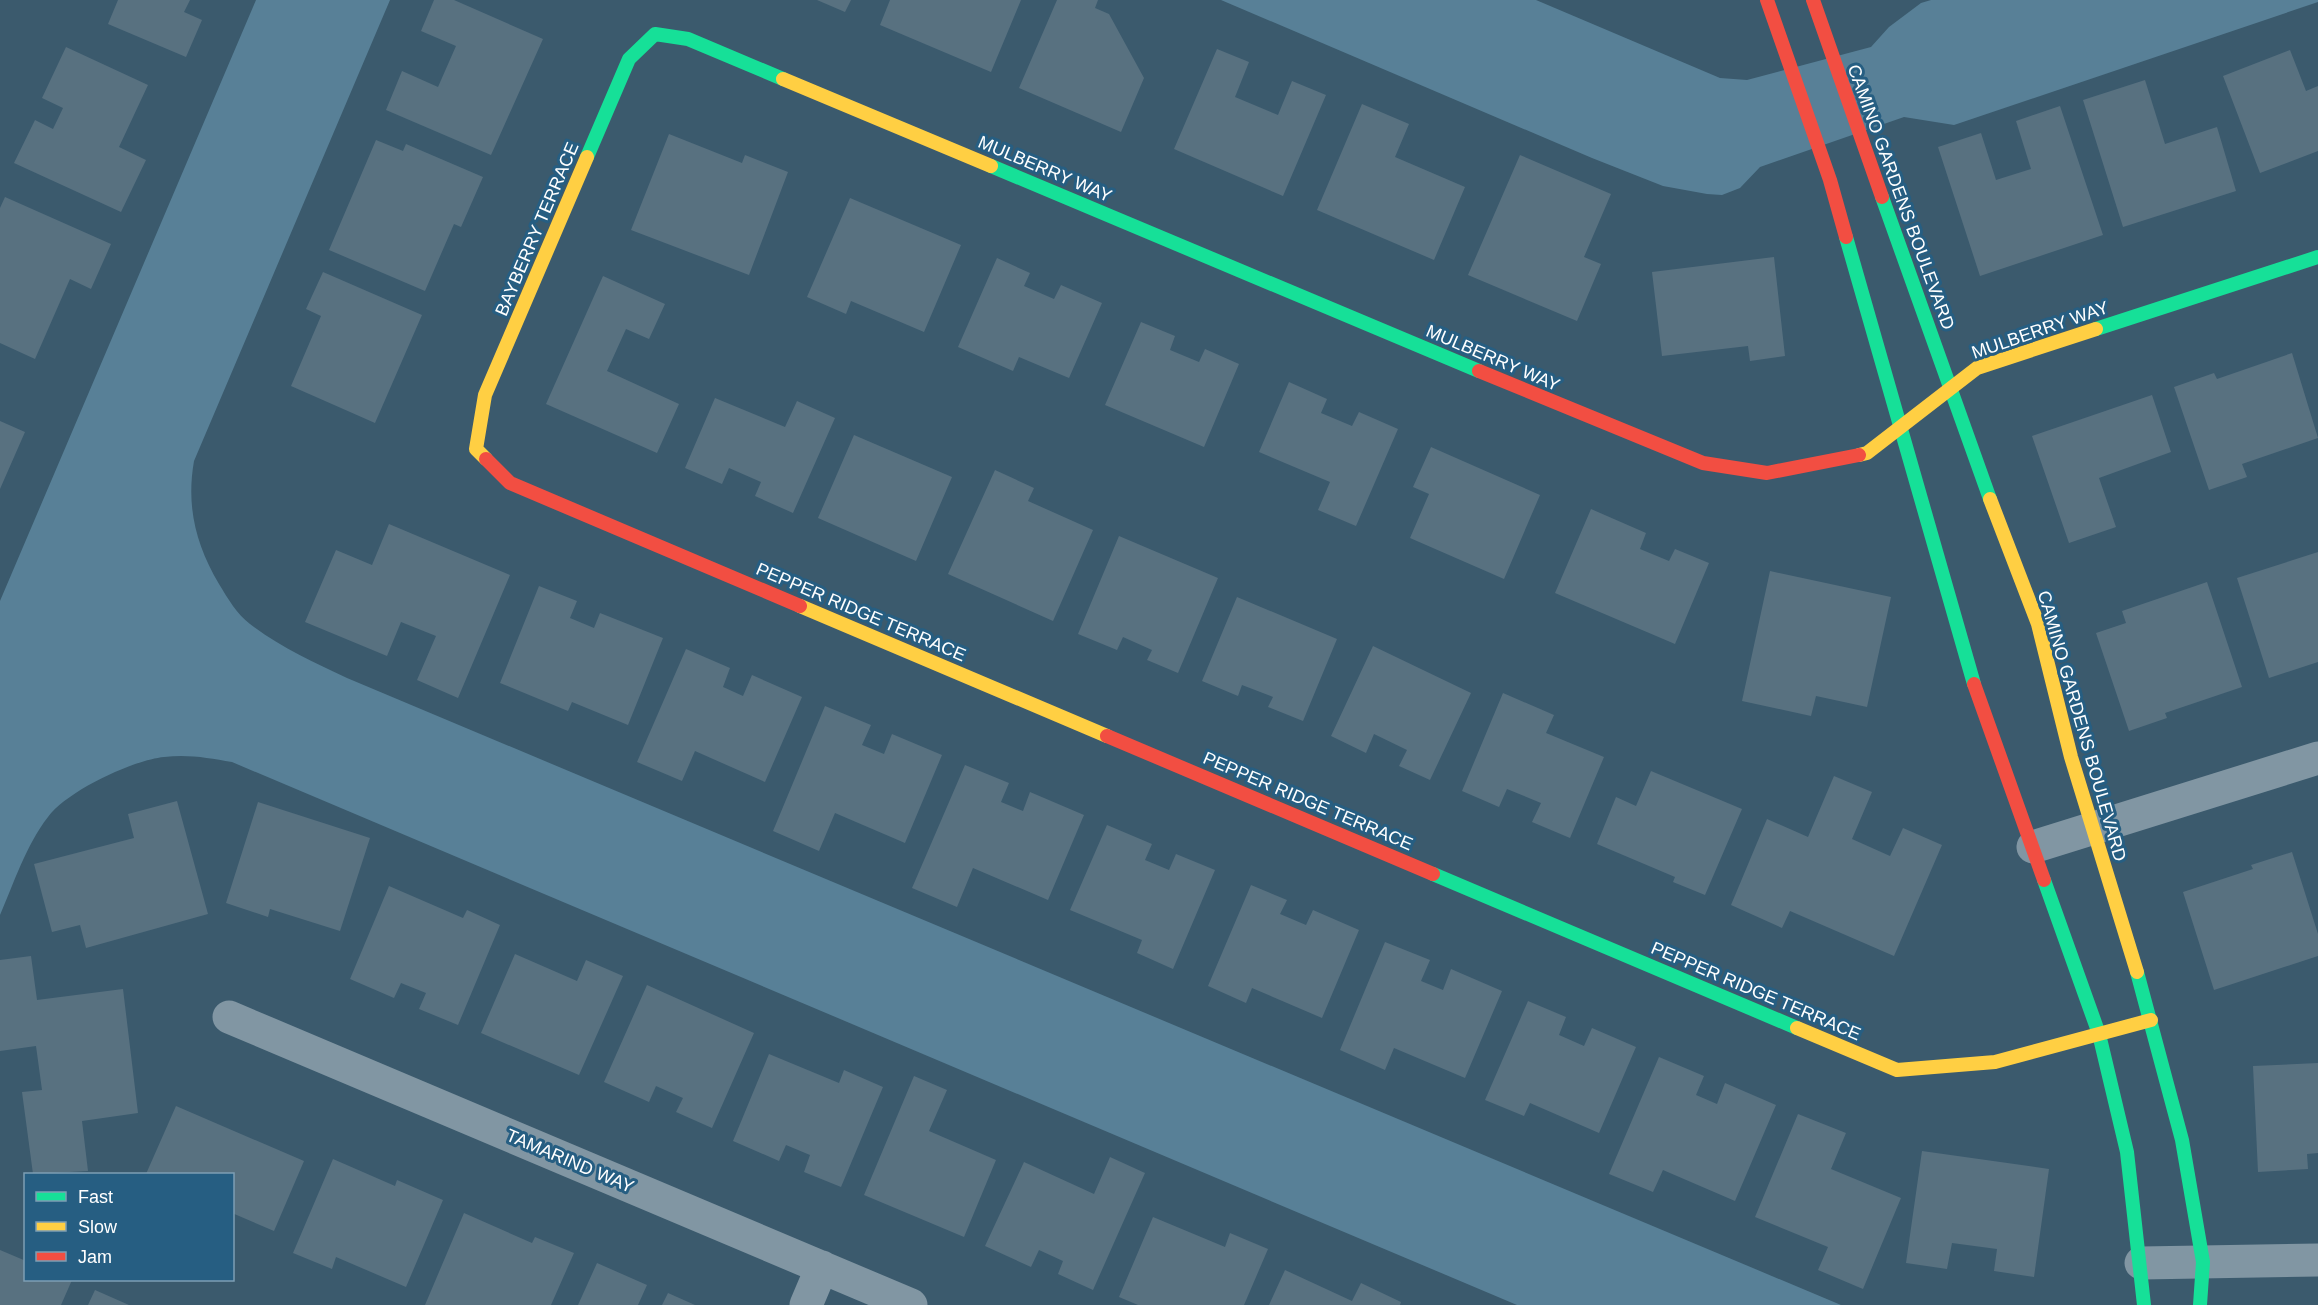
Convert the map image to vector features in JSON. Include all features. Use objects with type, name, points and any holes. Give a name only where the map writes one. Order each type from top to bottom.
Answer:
[{"type":"street","points":[[1767,0],[1830,180],[1977,693],[2099,1034],[2127,1152],[2144,1305]]},
{"type":"street","name":"CAMINO GARDENS BOULEVARD","points":[[1813,0],[1817,17],[1950,389],[2038,624],[2092,829],[2151,1020],[2182,1140],[2203,1262],[2200,1305]]},
{"type":"street","name":"MULBERRY WAY","points":[[655,34],[688,39],[1703,463],[1767,473],[1812,466],[1866,453],[1977,368],[2318,256]]},
{"type":"street","name":"BAYBERRY TERRACE","points":[[476,449],[485,395],[629,59],[655,34]]},
{"type":"street","name":"PEPPER RIDGE TERRACE","points":[[476,449],[510,483],[1897,1070],[1995,1062],[2151,1020]]},
{"type":"street","points":[[2033,847],[2318,758]]},
{"type":"street","name":"TAMARIND WAY","points":[[229,1017],[911,1305]]},
{"type":"street","points":[[2141,1263],[2318,1260]]},
{"type":"street","points":[[806,1305],[822,1267]]},
{"type":"water","points":[[256,0],[390,0],[194,461],[192,510],[199,540],[222,590],[245,620],[285,647],[347,678],[1841,1305],[1517,1305],[232,762],[190,756],[151,759],[119,770],[85,787],[57,807],[40,828],[21,864],[0,915],[0,601]]},
{"type":"water","points":[[1221,0],[1536,0],[1720,78],[1747,80],[1871,47],[1889,27],[1921,3],[1931,0],[2318,0],[2318,2],[1954,125],[1904,117],[1760,167],[1740,188],[1722,195],[1663,186]]},
{"type":"building","points":[[118,0],[190,0],[184,12],[202,20],[186,57],[108,24]]},
{"type":"building","points":[[434,0],[454,0],[543,39],[491,155],[386,110],[402,71],[438,87],[456,46],[421,31]]},
{"type":"building","points":[[817,0],[851,0],[845,12]]},
{"type":"building","points":[[890,0],[1021,0],[991,72],[880,25]]},
{"type":"building","points":[[1057,0],[1098,0],[1095,8],[1109,14],[1144,78],[1121,132],[1019,88]]},
{"type":"building","points":[[66,47],[148,85],[119,147],[146,160],[121,212],[14,163],[35,120],[53,129],[63,108],[42,98]]},
{"type":"building","points":[[1217,49],[1249,62],[1235,97],[1278,115],[1292,81],[1326,95],[1283,196],[1174,149]]},
{"type":"building","points":[[2290,50],[2306,91],[2318,86],[2318,151],[2260,173],[2223,76]]},
{"type":"building","points":[[2145,80],[2165,144],[2217,127],[2236,191],[2123,227],[2083,100]]},
{"type":"building","points":[[1362,104],[1409,124],[1395,157],[1465,187],[1434,260],[1317,210]]},
{"type":"building","points":[[2060,106],[2103,235],[1980,276],[1938,147],[1981,133],[1996,180],[2031,169],[2016,121]]},
{"type":"building","points":[[669,134],[742,163],[745,155],[788,172],[749,275],[631,230]]},
{"type":"building","points":[[376,140],[403,151],[406,144],[483,177],[461,227],[454,224],[425,291],[329,250]]},
{"type":"building","points":[[1520,155],[1611,194],[1584,257],[1601,264],[1577,321],[1468,275]]},
{"type":"building","points":[[5,197],[111,244],[91,289],[70,279],[35,359],[0,343],[0,208]]},
{"type":"building","points":[[850,198],[961,245],[924,332],[851,301],[846,314],[807,297]]},
{"type":"building","points":[[1774,257],[1785,356],[1750,361],[1748,346],[1662,356],[1652,272]]},
{"type":"building","points":[[997,258],[1030,273],[1024,286],[1054,299],[1061,285],[1102,303],[1069,378],[1019,357],[1013,371],[958,347]]},
{"type":"building","points":[[323,272],[422,315],[375,423],[291,386],[321,316],[306,309]]},
{"type":"building","points":[[603,276],[665,304],[649,339],[626,329],[607,371],[679,404],[657,453],[546,404]]},
{"type":"building","points":[[1141,322],[1175,336],[1170,350],[1199,362],[1205,349],[1239,364],[1204,447],[1105,405]]},
{"type":"building","points":[[2292,353],[2318,438],[2242,464],[2247,477],[2209,490],[2174,387],[2214,373],[2217,379]]},
{"type":"building","points":[[1289,382],[1327,399],[1321,413],[1352,426],[1359,412],[1398,429],[1356,526],[1318,510],[1330,482],[1259,452]]},
{"type":"building","points":[[2152,395],[2171,452],[2099,478],[2116,527],[2069,543],[2032,436]]},
{"type":"building","points":[[715,398],[785,427],[797,401],[835,418],[793,513],[755,496],[761,482],[729,468],[722,484],[685,468]]},
{"type":"building","points":[[0,421],[25,432],[0,489]]},
{"type":"building","points":[[854,435],[952,477],[916,561],[818,518]]},
{"type":"building","points":[[1431,447],[1540,495],[1504,579],[1410,538],[1429,494],[1413,487]]},
{"type":"building","points":[[995,470],[1034,488],[1028,501],[1093,530],[1053,621],[948,574]]},
{"type":"building","points":[[1591,509],[1646,533],[1640,549],[1669,561],[1675,549],[1709,563],[1675,644],[1555,593]]},
{"type":"building","points":[[389,524],[510,575],[458,698],[417,680],[436,636],[401,622],[387,656],[305,622],[336,550],[372,565]]},
{"type":"building","points":[[1119,536],[1218,578],[1178,673],[1147,660],[1152,650],[1123,637],[1117,650],[1078,634]]},
{"type":"building","points":[[2318,552],[2318,662],[2269,678],[2237,578]]},
{"type":"building","points":[[1770,571],[1891,597],[1867,707],[1816,696],[1811,716],[1742,701]]},
{"type":"building","points":[[2207,582],[2242,687],[2165,713],[2167,718],[2129,731],[2096,633],[2126,623],[2122,611]]},
{"type":"building","points":[[539,586],[577,601],[570,618],[594,628],[600,613],[663,638],[628,725],[572,702],[568,711],[500,683]]},
{"type":"building","points":[[1237,597],[1337,639],[1303,721],[1268,707],[1273,697],[1242,685],[1238,696],[1202,681]]},
{"type":"building","points":[[1373,646],[1471,693],[1430,780],[1399,766],[1407,750],[1374,734],[1366,753],[1331,736]]},
{"type":"building","points":[[686,649],[730,668],[723,687],[743,696],[752,675],[802,697],[765,782],[695,751],[682,781],[637,762]]},
{"type":"building","points":[[1503,693],[1554,715],[1546,733],[1604,757],[1570,838],[1532,822],[1541,803],[1507,789],[1499,807],[1462,791]]},
{"type":"building","points":[[825,706],[871,725],[862,745],[884,754],[892,734],[942,755],[905,843],[835,813],[819,851],[773,831]]},
{"type":"building","points":[[965,765],[1009,783],[1001,802],[1023,811],[1030,792],[1084,815],[1048,900],[973,868],[957,907],[912,888]]},
{"type":"building","points":[[1651,771],[1742,809],[1705,895],[1673,882],[1675,877],[1597,844],[1616,797],[1636,806]]},
{"type":"building","points":[[1834,776],[1872,792],[1852,839],[1890,856],[1903,828],[1942,845],[1894,956],[1790,911],[1782,928],[1731,905],[1767,819],[1808,837]]},
{"type":"building","points":[[177,801],[208,914],[86,948],[80,925],[52,932],[34,864],[134,838],[128,814]]},
{"type":"building","points":[[258,802],[370,838],[340,931],[270,909],[268,917],[226,903]]},
{"type":"building","points":[[1107,825],[1152,844],[1145,860],[1169,870],[1176,854],[1215,870],[1173,969],[1137,953],[1142,940],[1070,910]]},
{"type":"building","points":[[2292,852],[2318,934],[2318,956],[2214,990],[2183,892],[2253,869],[2251,865]]},
{"type":"building","points":[[1251,885],[1287,900],[1280,914],[1306,925],[1313,910],[1359,930],[1322,1018],[1252,988],[1246,1003],[1208,986]]},
{"type":"building","points":[[389,886],[463,918],[467,910],[500,925],[458,1025],[419,1009],[426,993],[401,983],[394,998],[350,979]]},
{"type":"building","points":[[1385,942],[1430,960],[1421,981],[1443,990],[1451,969],[1502,991],[1465,1078],[1394,1048],[1385,1070],[1340,1050]]},
{"type":"building","points":[[515,954],[577,981],[586,960],[623,976],[579,1075],[481,1033]]},
{"type":"building","points":[[31,956],[37,1000],[123,989],[138,1113],[82,1121],[88,1171],[33,1173],[22,1092],[42,1090],[36,1046],[0,1051],[0,960]]},
{"type":"building","points":[[647,985],[754,1033],[712,1128],[676,1112],[683,1098],[656,1086],[649,1102],[604,1082]]},
{"type":"building","points":[[1528,1001],[1566,1017],[1559,1035],[1584,1046],[1592,1028],[1636,1047],[1599,1133],[1530,1103],[1524,1116],[1485,1100]]},
{"type":"building","points":[[769,1054],[839,1083],[844,1070],[883,1087],[841,1187],[804,1172],[810,1155],[786,1145],[779,1161],[733,1141]]},
{"type":"building","points":[[1659,1057],[1704,1076],[1696,1095],[1717,1104],[1725,1083],[1776,1105],[1735,1201],[1663,1170],[1653,1192],[1609,1174]]},
{"type":"building","points":[[2318,1063],[2318,1153],[2307,1154],[2308,1169],[2258,1172],[2253,1066]]},
{"type":"building","points":[[914,1076],[947,1090],[929,1131],[996,1160],[964,1237],[864,1195]]},
{"type":"building","points":[[176,1106],[304,1161],[274,1231],[234,1214],[234,1173],[146,1173]]},
{"type":"building","points":[[1798,1114],[1846,1133],[1831,1169],[1901,1198],[1863,1289],[1818,1270],[1828,1247],[1755,1217]]},
{"type":"building","points":[[1922,1151],[2049,1169],[2034,1277],[1994,1271],[1997,1249],[1952,1243],[1947,1269],[1906,1263]]},
{"type":"building","points":[[1110,1157],[1145,1173],[1093,1290],[1058,1274],[1063,1261],[1039,1250],[1031,1267],[985,1246],[1024,1162],[1094,1194]]},
{"type":"building","points":[[333,1159],[395,1186],[397,1180],[443,1200],[406,1287],[336,1257],[332,1269],[293,1253]]},
{"type":"building","points":[[464,1213],[532,1243],[535,1237],[574,1253],[551,1305],[425,1305]]},
{"type":"building","points":[[1153,1217],[1225,1247],[1230,1233],[1268,1249],[1244,1305],[1138,1305],[1119,1297]]},
{"type":"building","points":[[0,1250],[24,1260],[24,1281],[72,1281],[61,1305],[0,1305]]},
{"type":"building","points":[[597,1263],[647,1285],[638,1305],[578,1305]]},
{"type":"building","points":[[1285,1270],[1352,1301],[1361,1283],[1401,1302],[1400,1305],[1269,1305]]},
{"type":"building","points":[[95,1290],[129,1305],[88,1305]]},
{"type":"building","points":[[668,1293],[695,1305],[662,1305]]},
{"type":"traffic: fast","points":[[587,157],[629,59],[655,34],[688,39],[783,79]]},
{"type":"traffic: fast","points":[[991,166],[1479,371]]},
{"type":"traffic: fast","points":[[1882,197],[1990,499]]},
{"type":"traffic: fast","points":[[1846,237],[1974,684]]},
{"type":"traffic: fast","points":[[2096,329],[2318,257]]},
{"type":"traffic: fast","points":[[1433,874],[1797,1028]]},
{"type":"traffic: fast","points":[[2044,880],[2099,1034],[2127,1152],[2144,1305]]},
{"type":"traffic: fast","points":[[2137,972],[2182,1140],[2203,1262],[2200,1305]]},
{"type":"traffic: slow","points":[[783,79],[991,166]]},
{"type":"traffic: slow","points":[[486,459],[476,449],[485,395],[587,157]]},
{"type":"traffic: slow","points":[[1859,455],[1867,453],[1977,368],[2096,329]]},
{"type":"traffic: slow","points":[[1990,499],[2038,624],[2071,757],[2137,972]]},
{"type":"traffic: slow","points":[[800,606],[1107,736]]},
{"type":"traffic: slow","points":[[1797,1028],[1897,1070],[1995,1062],[2151,1020]]},
{"type":"traffic: jam","points":[[1767,0],[1830,180],[1846,237]]},
{"type":"traffic: jam","points":[[1813,0],[1882,197]]},
{"type":"traffic: jam","points":[[1479,371],[1703,463],[1767,473],[1859,455]]},
{"type":"traffic: jam","points":[[486,459],[510,483],[800,606]]},
{"type":"traffic: jam","points":[[1974,684],[2044,880]]},
{"type":"traffic: jam","points":[[1107,736],[1433,874]]}]
